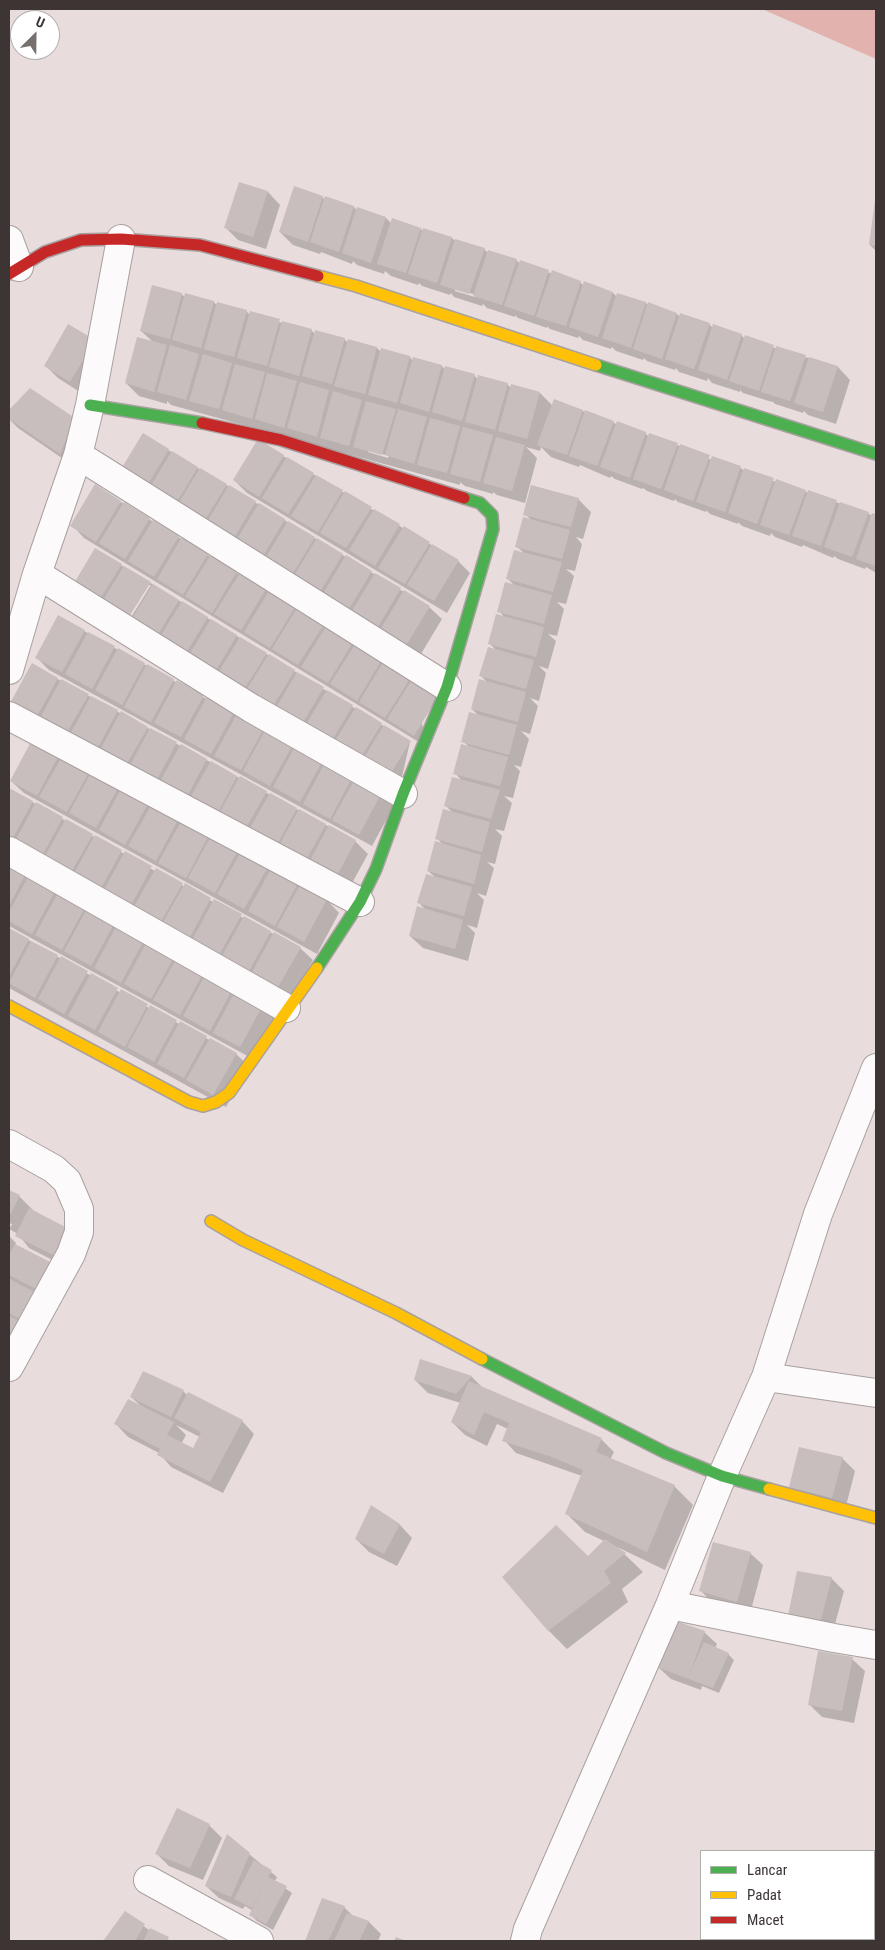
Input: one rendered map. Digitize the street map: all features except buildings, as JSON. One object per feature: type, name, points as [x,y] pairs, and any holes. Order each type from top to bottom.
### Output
[{"type":"street","points":[[9,670],[37,574],[78,455],[90,405],[121,239]]},
{"type":"street","points":[[9,240],[14,270],[45,252],[82,240],[121,239],[200,245],[356,286],[739,412],[876,454]]},
{"type":"street","points":[[9,1006],[172,1095],[203,1106],[216,1102],[229,1093],[286,1008],[325,956],[360,902],[376,870],[402,794],[447,687],[493,529],[492,515],[480,503],[281,440],[186,420],[90,405]]},
{"type":"street","points":[[78,455],[447,687]]},
{"type":"street","points":[[37,574],[251,708],[402,794]]},
{"type":"street","points":[[9,716],[360,902]]},
{"type":"street","points":[[9,851],[286,1008]]},
{"type":"street","points":[[525,1941],[528,1928],[670,1605],[722,1476],[766,1377],[818,1214],[876,1068]]},
{"type":"street","points":[[9,1144],[54,1168],[67,1181],[79,1209],[79,1232],[72,1254],[9,1367]]},
{"type":"street","points":[[211,1220],[243,1240],[396,1313],[442,1339],[666,1453],[722,1476],[846,1512],[876,1518]]},
{"type":"street","points":[[766,1377],[876,1393]]},
{"type":"street","points":[[670,1605],[834,1638],[876,1644]]},
{"type":"street","points":[[148,1880],[259,1941]]},
{"type":"shaded area","points":[[762,9],[876,9],[876,59]]},
{"type":"traffic: fast","points":[[596,365],[876,454]]},
{"type":"traffic: fast","points":[[90,405],[202,423]]},
{"type":"traffic: fast","points":[[317,968],[360,902],[376,869],[403,794],[447,687],[493,529],[492,515],[480,503],[464,498]]},
{"type":"traffic: fast","points":[[482,1359],[666,1453],[722,1476],[769,1489]]},
{"type":"traffic: slow","points":[[318,276],[356,286],[596,365]]},
{"type":"traffic: slow","points":[[9,1006],[189,1102],[203,1106],[216,1102],[229,1093],[317,968]]},
{"type":"traffic: slow","points":[[211,1221],[243,1240],[396,1313],[482,1359]]},
{"type":"traffic: slow","points":[[769,1489],[876,1518]]},
{"type":"traffic: jam","points":[[9,274],[45,252],[81,240],[121,239],[200,245],[318,276]]},
{"type":"traffic: jam","points":[[202,423],[281,440],[464,498]]}]
